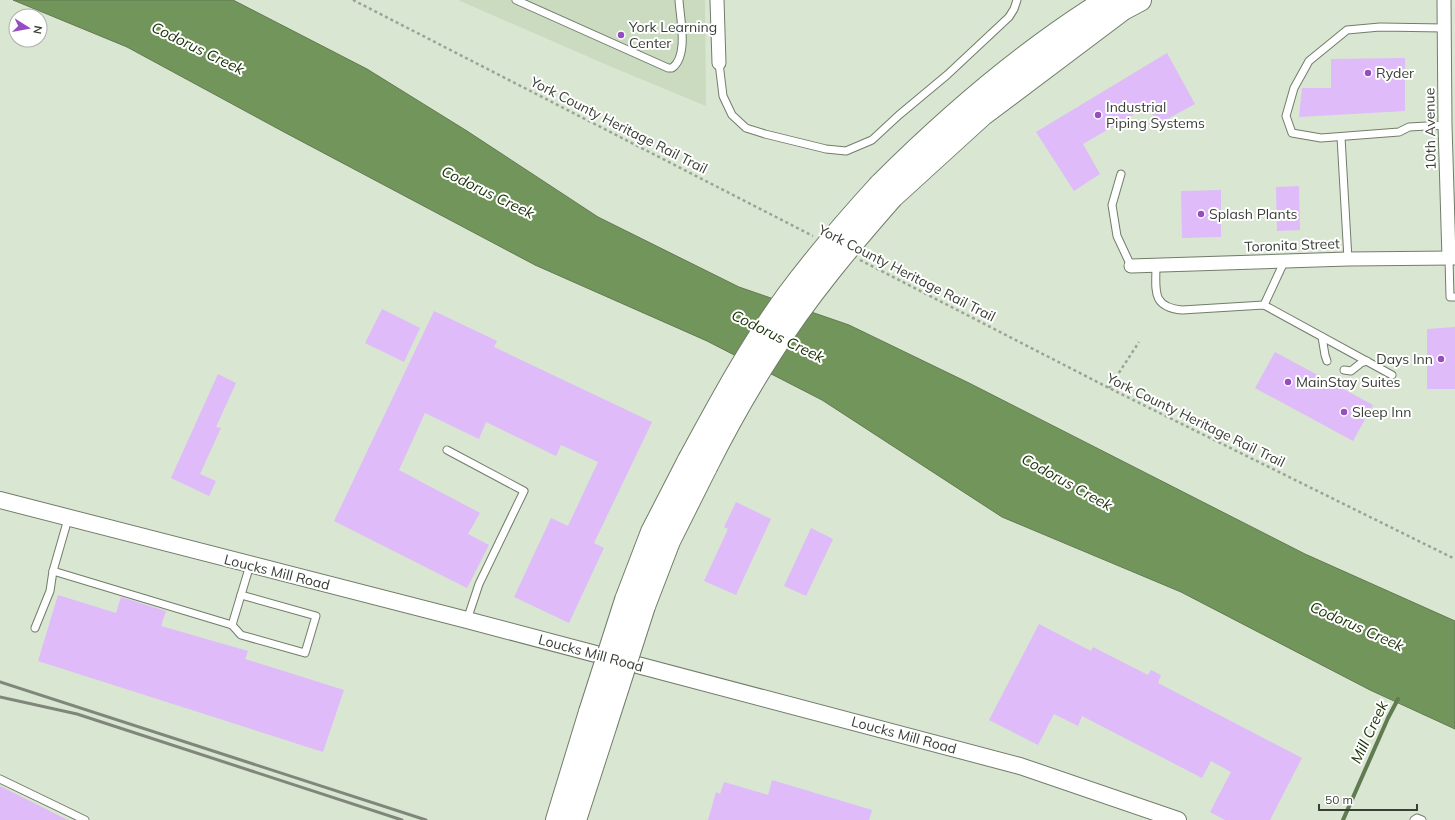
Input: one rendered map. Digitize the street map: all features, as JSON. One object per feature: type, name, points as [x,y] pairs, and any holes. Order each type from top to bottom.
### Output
[{"type":"highway","points":[[886,191],[920,145],[992,82],[1052,37],[1108,0]]},
{"type":"highway","points":[[557,820],[572,810],[598,718],[635,603],[652,532],[698,463],[734,378],[757,340],[788,295],[847,222],[982,115],[1123,9],[1140,0]]},
{"type":"street","points":[[717,0],[719,63]]},
{"type":"street","name":"10th Avenue","points":[[1444,0],[1445,125],[1451,169],[1452,258]]},
{"type":"street","name":"Toronita Street","points":[[1131,266],[1348,259],[1452,258]]},
{"type":"street","name":"Loucks Mill Road","points":[[0,500],[68,519],[467,620],[1020,766],[1178,820]]},
{"type":"lane","points":[[516,0],[662,65],[672,68],[678,62],[682,45],[679,0]]},
{"type":"lane","points":[[719,63],[724,96],[732,115],[746,128],[826,149],[846,150],[872,140],[899,115],[947,75],[1010,17],[1017,0]]},
{"type":"lane","points":[[1444,28],[1380,27],[1347,30],[1309,61],[1294,88],[1286,116],[1292,133],[1321,138],[1399,132],[1409,127],[1445,125]]},
{"type":"lane","points":[[1341,137],[1348,259]]},
{"type":"lane","points":[[1121,174],[1112,206],[1117,236],[1131,266]]},
{"type":"lane","points":[[1452,258],[1450,297],[1455,297]]},
{"type":"lane","points":[[1264,305],[1284,262]]},
{"type":"lane","points":[[1156,265],[1156,294],[1161,302],[1171,309],[1182,310],[1264,305],[1392,375]]},
{"type":"lane","points":[[1322,337],[1327,361]]},
{"type":"lane","points":[[1344,370],[1351,371],[1367,361]]},
{"type":"lane","points":[[447,450],[524,491],[479,584],[467,620]]},
{"type":"lane","points":[[35,628],[50,591],[53,571],[68,519]]},
{"type":"lane","points":[[232,626],[250,565]]},
{"type":"lane","points":[[53,571],[232,626],[241,635],[305,653],[316,616],[241,595]]},
{"type":"lane","points":[[0,779],[85,820]]},
{"type":"lane","points":[[1414,820],[1417,818],[1422,820]]},
{"type":"path","name":"York County Heritage Rail Trail","points":[[353,0],[816,237]]},
{"type":"path","name":"York County Heritage Rail Trail","points":[[858,259],[1109,388],[1455,559]]},
{"type":"path","points":[[1109,388],[1139,342]]},
{"type":"shaded area","name":"York Learning Center","points":[[458,0],[705,0],[706,106],[607,65]]},
{"type":"water","name":"Codorus Creek","points":[[13,0],[233,0],[367,69],[467,131],[598,217],[739,287],[849,325],[969,383],[1305,554],[1455,621],[1455,729],[1370,690],[1181,592],[1002,517],[822,400],[707,341],[535,265],[127,47],[48,14],[48,8],[32,8]]},
{"type":"building","name":"Industrial Piping Systems","points":[[1167,53],[1195,104],[1158,124],[1148,106],[1083,144],[1100,174],[1074,191],[1036,132]]},
{"type":"building","name":"Ryder","points":[[1405,58],[1405,111],[1299,117],[1302,88],[1331,88],[1331,59]]},
{"type":"building","points":[[1299,186],[1300,230],[1277,231],[1276,187]]},
{"type":"building","name":"Splash Plants","points":[[1221,190],[1221,237],[1182,238],[1181,191]]},
{"type":"building","points":[[382,309],[420,328],[404,362],[365,343]]},
{"type":"building","points":[[434,311],[497,341],[494,347],[652,422],[594,543],[604,548],[569,623],[514,597],[551,518],[568,526],[598,462],[561,445],[556,456],[486,422],[479,439],[425,413],[399,470],[480,513],[468,534],[489,545],[467,588],[334,521]]},
{"type":"building","name":"Days Inn","points":[[1455,327],[1455,389],[1427,389],[1427,329]]},
{"type":"building","points":[[1275,352],[1373,405],[1353,441],[1255,388]]},
{"type":"building","points":[[218,374],[236,383],[216,427],[221,428],[200,474],[216,481],[209,496],[171,478]]},
{"type":"building","points":[[736,502],[771,519],[736,595],[704,581],[728,529],[724,527]]},
{"type":"building","points":[[811,528],[833,539],[806,596],[784,586]]},
{"type":"building","points":[[58,595],[116,613],[121,597],[166,611],[161,626],[248,651],[245,659],[344,690],[323,752],[38,661]]},
{"type":"building","points":[[1039,624],[1091,651],[1093,647],[1148,675],[1151,670],[1161,675],[1158,683],[1302,758],[1270,820],[1225,820],[1210,812],[1231,772],[1211,761],[1202,778],[1082,716],[1078,726],[1054,714],[1038,745],[989,720]]},
{"type":"building","points":[[772,780],[872,810],[869,820],[708,820],[716,792],[720,794],[724,782],[768,795]]},
{"type":"building","points":[[0,786],[68,820],[0,820]]},
{"type":"waterway","name":"Mill Creek","points":[[1343,820],[1388,718],[1398,699]]},
{"type":"railway","points":[[0,682],[426,820]]},
{"type":"railway","points":[[0,697],[77,714],[402,820]]},
{"type":"place","name":"York Learning Center","points":[[621,35]]},
{"type":"place","name":"Ryder","points":[[1368,73]]},
{"type":"place","name":"Industrial Piping Systems","points":[[1098,115]]},
{"type":"place","name":"Splash Plants","points":[[1201,214]]},
{"type":"place","name":"Days Inn","points":[[1441,359]]},
{"type":"place","name":"MainStay Suites","points":[[1288,382]]},
{"type":"place","name":"Sleep Inn","points":[[1344,412]]}]
